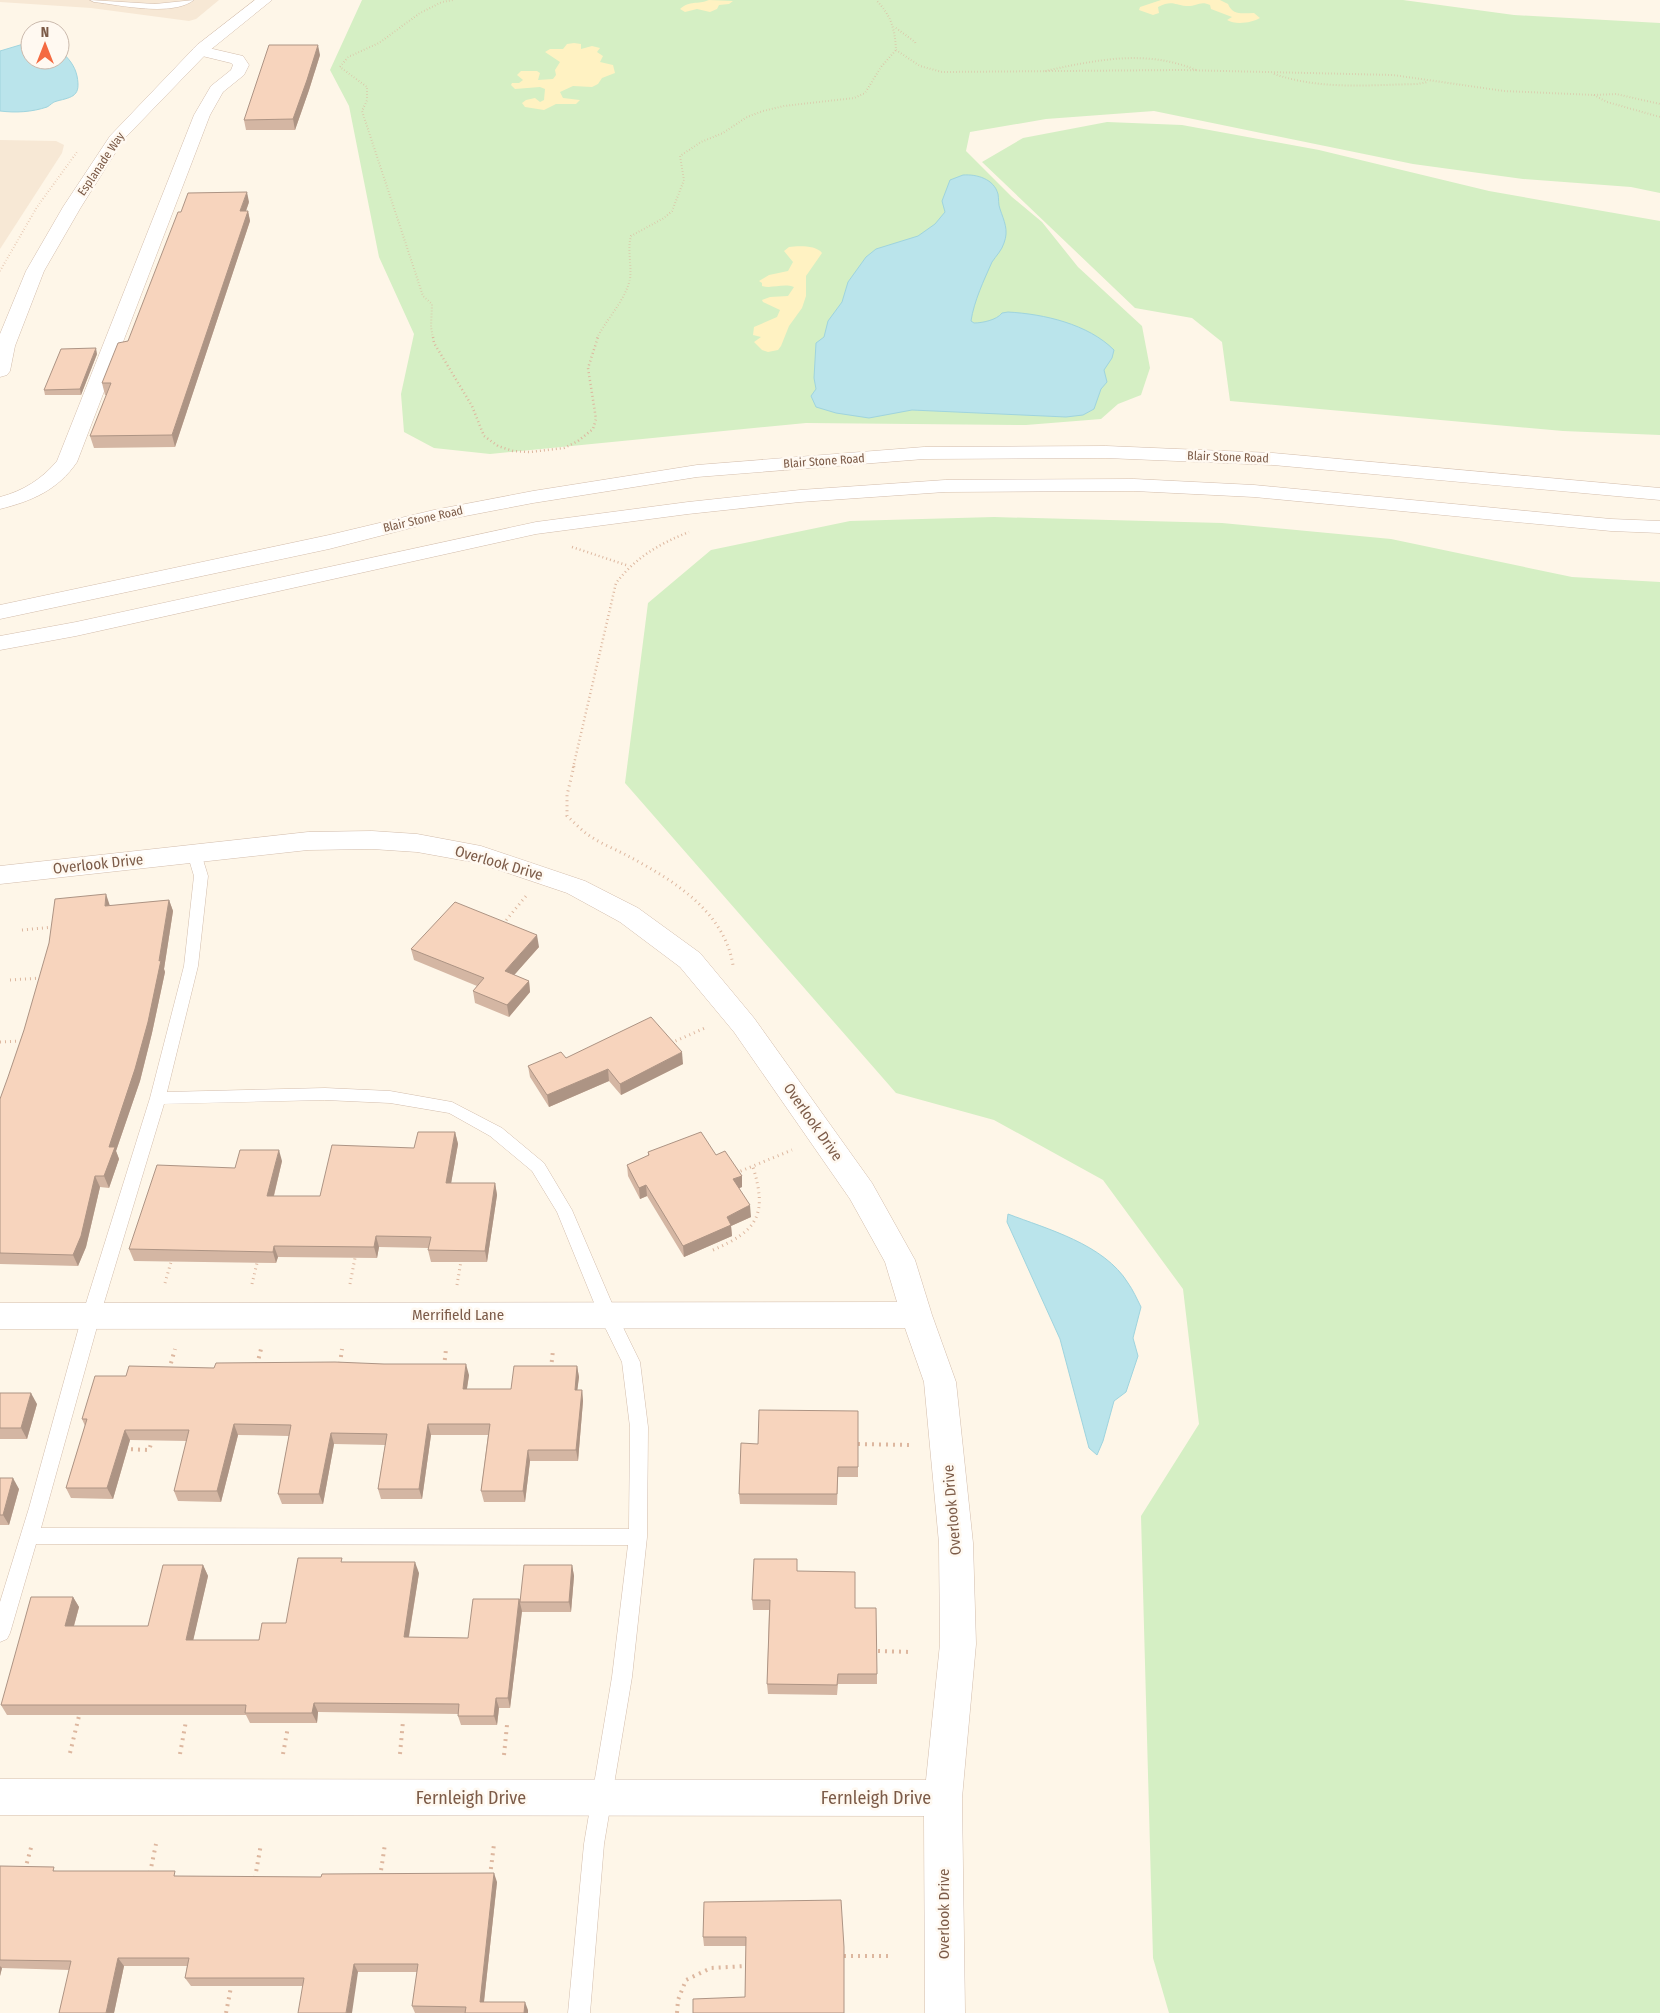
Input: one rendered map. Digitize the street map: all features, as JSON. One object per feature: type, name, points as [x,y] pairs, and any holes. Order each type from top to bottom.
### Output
[{"type":"street","name":"Esplanade Way","points":[[0,372],[5,346],[35,271],[72,207],[118,136],[200,51],[264,0]]},
{"type":"street","points":[[0,503],[32,494],[47,485],[57,476],[67,462],[202,115],[217,89],[238,72],[240,65],[237,59],[200,51]]},
{"type":"street","name":"Blair Stone Road","points":[[0,612],[320,544],[434,516],[533,497],[697,471],[924,453],[1106,452],[1274,459],[1660,494]]},
{"type":"street","points":[[0,643],[76,629],[536,528],[688,508],[800,496],[945,486],[1134,486],[1254,491],[1611,525],[1660,527]]},
{"type":"street","name":"Overlook Drive","points":[[0,875],[308,841],[372,840],[417,843],[481,855],[576,887],[629,915],[690,960],[744,1025],[861,1191],[900,1260],[916,1315],[940,1382],[956,1543],[958,1644],[943,1798],[945,2013]]},
{"type":"street","name":"Merrifield Lane","points":[[0,1316],[916,1315]]},
{"type":"street","name":"Fernleigh Drive","points":[[0,1797],[943,1798]]},
{"type":"lane","points":[[94,0],[157,6],[170,6],[190,0]]},
{"type":"lane","points":[[0,1632],[30,1536],[91,1316],[158,1098],[191,966],[201,876],[194,853]]},
{"type":"lane","points":[[158,1098],[325,1094],[390,1097],[452,1108],[496,1132],[538,1167],[564,1210],[608,1315],[631,1362],[639,1427],[638,1537],[622,1677],[600,1798],[594,1844],[579,2013]]},
{"type":"lane","points":[[30,1536],[638,1537]]},
{"type":"path","points":[[453,0],[437,3],[370,49],[346,59],[340,67],[345,73],[356,77],[368,89],[369,96],[362,111],[423,296],[432,304],[431,327],[434,344],[472,406],[484,436],[498,446],[530,452],[564,448],[578,441],[593,429],[596,419],[588,368],[594,342],[625,294],[630,278],[629,243],[631,236],[640,229],[664,218],[672,211],[676,204],[684,180],[680,156],[701,142],[723,133],[747,117],[764,111],[784,106],[854,98],[865,93],[881,67],[896,50],[896,28],[887,10],[876,0]]},
{"type":"path","points":[[896,28],[915,42],[916,45]]},
{"type":"path","points":[[896,50],[920,66],[942,72],[1197,71],[1393,75],[1504,91],[1594,95],[1616,94],[1660,104]]},
{"type":"path","points":[[905,56],[910,52]]},
{"type":"path","points":[[1040,72],[1076,63],[1136,57],[1179,62],[1197,71]]},
{"type":"path","points":[[1271,72],[1287,79],[1329,86],[1417,84],[1430,81]]},
{"type":"path","points":[[1594,95],[1607,102],[1660,116]]},
{"type":"path","points":[[680,530],[696,529],[657,544],[629,566],[616,584],[567,795],[567,816],[588,834],[648,866],[689,893],[715,922],[730,947],[734,973]]},
{"type":"path","points":[[579,544],[570,546],[629,566]]},
{"type":"path","points":[[497,930],[528,894]]},
{"type":"path","points":[[22,930],[57,927]]},
{"type":"path","points":[[10,980],[47,977]]},
{"type":"path","points":[[666,1045],[705,1028]]},
{"type":"path","points":[[0,1042],[29,1041]]},
{"type":"path","points":[[733,1174],[792,1150]]},
{"type":"path","points":[[713,1250],[742,1237],[755,1220],[759,1210],[759,1188],[753,1167]]},
{"type":"path","points":[[350,1284],[354,1258]]},
{"type":"path","points":[[457,1285],[461,1261]]},
{"type":"path","points":[[165,1283],[172,1262]]},
{"type":"path","points":[[252,1284],[257,1263]]},
{"type":"path","points":[[167,1378],[175,1349]]},
{"type":"path","points":[[255,1373],[260,1349]]},
{"type":"path","points":[[338,1372],[342,1349]]},
{"type":"path","points":[[443,1375],[446,1349]]},
{"type":"path","points":[[550,1377],[553,1350]]},
{"type":"path","points":[[120,1455],[122,1448],[149,1450],[152,1441]]},
{"type":"path","points":[[858,1444],[911,1445]]},
{"type":"path","points":[[878,1651],[912,1652]]},
{"type":"path","points":[[70,1753],[79,1716]]},
{"type":"path","points":[[180,1754],[186,1721]]},
{"type":"path","points":[[400,1754],[403,1721]]},
{"type":"path","points":[[504,1755],[507,1725]]},
{"type":"path","points":[[283,1754],[288,1727]]},
{"type":"path","points":[[24,1876],[32,1844]]},
{"type":"path","points":[[148,1881],[156,1844]]},
{"type":"path","points":[[254,1884],[261,1844]]},
{"type":"path","points":[[379,1882],[385,1844]]},
{"type":"path","points":[[490,1882],[494,1844]]},
{"type":"path","points":[[844,1956],[892,1956]]},
{"type":"path","points":[[677,2013],[678,2000],[686,1980],[711,1968],[746,1966]]},
{"type":"path","points":[[226,2013],[231,1986]]},
{"type":"shaded area","points":[[0,0],[219,0],[196,19],[189,21],[91,8],[0,2]]},
{"type":"shaded area","points":[[0,140],[56,141],[64,145],[62,153],[0,249]]},
{"type":"green space","points":[[362,0],[1403,0],[1514,15],[1660,23],[1660,193],[1631,187],[1523,179],[1413,164],[1154,111],[1046,119],[970,132],[966,151],[1012,197],[1042,222],[1078,267],[1142,326],[1150,368],[1141,395],[1118,404],[1101,419],[1026,425],[806,423],[490,454],[434,448],[404,432],[401,394],[414,334],[379,257],[349,106],[330,70]]},
{"type":"green space","points":[[1107,122],[1182,125],[1319,150],[1489,191],[1660,221],[1660,435],[1563,431],[1230,401],[1222,342],[1192,318],[1135,308],[982,162],[1023,138]]},
{"type":"green space","points":[[994,517],[1222,523],[1391,539],[1572,577],[1660,582],[1660,2013],[1169,2013],[1153,1958],[1141,1516],[1199,1424],[1183,1289],[1103,1180],[994,1120],[896,1093],[625,783],[648,603],[711,550],[850,521]]},
{"type":"sand","points":[[709,0],[733,1],[729,4],[719,5],[717,9],[710,12],[697,9],[685,12],[680,9],[687,4]]},
{"type":"sand","points":[[1161,0],[1220,0],[1228,4],[1236,12],[1254,13],[1260,18],[1244,23],[1230,22],[1227,20],[1232,17],[1211,9],[1210,5],[1203,3],[1189,6],[1167,4],[1158,7],[1159,13],[1153,15],[1139,10],[1140,7]]},
{"type":"sand","points":[[567,44],[581,44],[581,49],[592,46],[600,48],[597,52],[603,56],[600,62],[613,65],[615,73],[602,78],[598,84],[592,87],[573,86],[560,92],[563,98],[580,100],[576,104],[556,104],[544,110],[525,107],[522,103],[526,100],[535,98],[540,102],[544,100],[545,89],[540,87],[515,89],[511,85],[512,83],[519,83],[523,80],[517,75],[521,71],[537,71],[540,73],[538,80],[553,79],[556,75],[555,70],[560,62],[545,52],[550,49],[563,49]]},
{"type":"sand","points":[[789,247],[811,247],[822,253],[806,276],[806,296],[802,308],[789,326],[778,350],[768,352],[762,350],[754,342],[761,337],[753,335],[754,327],[777,317],[780,310],[762,300],[770,297],[788,296],[794,287],[766,287],[762,286],[762,283],[759,281],[769,275],[788,271],[793,262],[784,251]]},
{"type":"water","points":[[20,45],[20,70],[70,70],[70,61],[76,72],[77,92],[71,97],[55,101],[41,109],[24,112],[0,111],[0,51]]},
{"type":"water","points":[[963,175],[974,175],[984,178],[993,185],[998,194],[999,207],[1006,230],[1003,246],[992,262],[983,283],[974,306],[971,321],[974,323],[985,322],[1008,312],[1022,313],[1065,322],[1092,333],[1114,350],[1112,358],[1104,370],[1107,382],[1101,389],[1094,409],[1083,415],[1066,417],[912,410],[869,418],[836,413],[816,407],[811,396],[816,389],[814,378],[816,343],[824,337],[828,321],[842,302],[848,282],[866,257],[876,249],[918,236],[935,224],[945,212],[942,201],[950,180]]},
{"type":"water","points":[[1008,1214],[1057,1232],[1090,1248],[1105,1258],[1118,1269],[1141,1307],[1133,1338],[1138,1356],[1126,1392],[1114,1401],[1103,1441],[1097,1455],[1089,1448],[1060,1339],[1007,1222]]},
{"type":"building","points":[[269,45],[318,45],[293,119],[244,120]]},
{"type":"building","points":[[247,192],[240,211],[248,211],[172,435],[90,436],[111,383],[102,383],[118,343],[128,341],[178,212],[181,212],[188,193]]},
{"type":"building","points":[[96,348],[80,389],[44,390],[61,349]]},
{"type":"building","points":[[106,894],[105,906],[169,900],[159,961],[161,960],[148,1022],[135,1069],[109,1147],[115,1147],[104,1176],[95,1176],[81,1236],[73,1255],[0,1253],[0,1099],[24,1030],[49,943],[55,899]]},
{"type":"building","points":[[455,902],[537,935],[505,971],[529,981],[507,1005],[473,991],[484,978],[411,949]]},
{"type":"building","points":[[651,1017],[682,1052],[620,1084],[608,1069],[547,1095],[528,1066],[561,1052],[566,1058]]},
{"type":"building","points":[[418,1132],[455,1132],[446,1183],[495,1183],[485,1251],[428,1250],[431,1237],[376,1236],[374,1247],[274,1246],[273,1252],[129,1249],[157,1165],[235,1168],[240,1150],[279,1150],[267,1196],[320,1196],[332,1145],[414,1148]]},
{"type":"building","points":[[701,1132],[716,1155],[725,1151],[742,1176],[733,1179],[750,1205],[727,1217],[731,1225],[683,1246],[646,1185],[639,1188],[627,1165],[649,1155],[648,1152]]},
{"type":"building","points":[[216,1363],[466,1364],[463,1389],[511,1389],[514,1366],[577,1366],[575,1390],[582,1390],[576,1450],[528,1450],[523,1491],[481,1491],[490,1424],[428,1424],[419,1489],[378,1489],[387,1434],[331,1433],[319,1494],[278,1494],[291,1425],[234,1424],[217,1491],[174,1491],[189,1430],[125,1430],[107,1488],[66,1488],[87,1419],[82,1419],[95,1376],[126,1376],[129,1366],[214,1368]]},
{"type":"building","points":[[0,1393],[31,1393],[21,1428],[0,1428]]},
{"type":"building","points":[[759,1410],[858,1411],[858,1467],[838,1467],[837,1494],[739,1494],[741,1443],[758,1444]]},
{"type":"building","points":[[0,1478],[13,1478],[3,1515],[0,1515]]},
{"type":"building","points":[[298,1558],[342,1558],[341,1562],[415,1562],[404,1637],[468,1638],[473,1599],[519,1599],[508,1698],[496,1698],[494,1716],[458,1716],[459,1704],[314,1703],[312,1713],[245,1713],[246,1705],[1,1705],[31,1597],[73,1597],[65,1626],[148,1626],[163,1565],[203,1565],[186,1640],[259,1640],[262,1623],[286,1623]]},
{"type":"building","points":[[754,1559],[797,1559],[797,1571],[855,1572],[855,1608],[876,1608],[877,1674],[838,1674],[837,1685],[767,1684],[770,1600],[752,1600]]},
{"type":"building","points":[[524,1565],[572,1565],[569,1602],[520,1602]]},
{"type":"building","points":[[0,1866],[54,1867],[53,1871],[175,1871],[174,1876],[321,1877],[322,1874],[494,1873],[480,2002],[525,2002],[524,2013],[465,2013],[466,2007],[412,2006],[418,1964],[354,1964],[346,2013],[298,2013],[304,1978],[185,1978],[189,1958],[118,1958],[106,2013],[59,2013],[71,1961],[0,1960]]},
{"type":"building","points":[[841,1900],[844,1947],[844,2013],[693,2013],[693,1999],[745,1997],[746,1937],[703,1937],[704,1902]]}]
